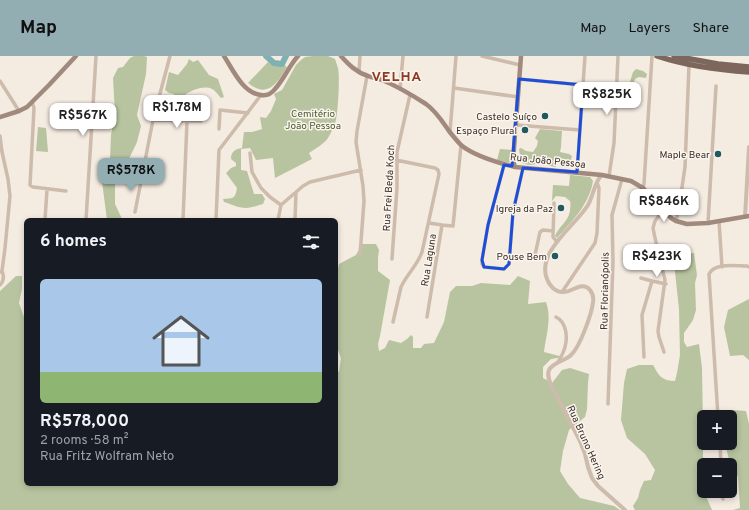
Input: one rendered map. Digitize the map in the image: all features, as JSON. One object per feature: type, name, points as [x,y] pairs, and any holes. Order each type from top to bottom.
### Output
[{"type":"main road","points":[[0,117],[19,111],[26,107],[76,56]]},
{"type":"main road","points":[[224,56],[241,83],[250,91],[261,95],[266,95],[275,90],[290,65],[298,56]]},
{"type":"main road","name":"Rua João Pessoa","points":[[341,56],[351,67],[359,72],[382,80],[431,107],[450,132],[462,145],[471,151],[489,159],[515,167],[602,175],[631,181],[643,188],[663,210],[676,221]]},
{"type":"main road","points":[[515,167],[513,161],[521,56]]},
{"type":"main road","points":[[657,56],[673,61],[690,60],[749,67]]},
{"type":"main road","points":[[674,56],[719,70],[749,72]]},
{"type":"main road","points":[[506,165],[513,161]]},
{"type":"main road","points":[[676,221],[687,224],[708,223],[747,217]]},
{"type":"street","points":[[86,218],[96,56]]},
{"type":"street","points":[[135,212],[154,120],[170,56]]},
{"type":"street","points":[[359,72],[360,56]]},
{"type":"street","points":[[400,89],[403,56]]},
{"type":"street","points":[[450,132],[456,56]]},
{"type":"street","points":[[482,56],[520,65]]},
{"type":"street","points":[[577,172],[585,56]]},
{"type":"street","points":[[609,176],[614,143],[618,56]]},
{"type":"street","points":[[643,188],[652,56]]},
{"type":"street","points":[[676,221],[685,167],[690,60]]},
{"type":"street","points":[[360,255],[364,201],[356,142],[367,76]]},
{"type":"street","points":[[519,79],[583,85]]},
{"type":"street","points":[[0,81],[19,111]]},
{"type":"street","points":[[708,223],[716,86]]},
{"type":"street","points":[[454,88],[518,97]]},
{"type":"street","points":[[216,218],[219,150],[261,95]]},
{"type":"street","name":"Rua Frei Beda Koch","points":[[392,259],[397,188],[396,160],[410,95]]},
{"type":"street","points":[[32,102],[34,108],[30,185],[33,188],[66,191]]},
{"type":"street","points":[[219,129],[220,110],[248,113]]},
{"type":"street","points":[[154,120],[201,122]]},
{"type":"street","points":[[183,218],[187,121]]},
{"type":"street","points":[[516,125],[580,130]]},
{"type":"street","points":[[0,136],[10,196],[5,248],[1,271],[4,276],[3,282],[0,285]]},
{"type":"street","name":"Rua Laguna","points":[[427,317],[442,225],[453,226],[462,145]]},
{"type":"street","points":[[747,217],[749,147]]},
{"type":"street","points":[[250,153],[252,172],[261,188],[281,205]]},
{"type":"street","points":[[393,322],[401,287],[419,260],[422,252],[439,174],[438,170],[435,168],[396,160]]},
{"type":"street","points":[[506,165],[488,225],[482,260],[484,267],[504,269],[508,264],[513,212],[523,168]]},
{"type":"street","points":[[278,218],[281,205],[302,186],[310,182],[361,170]]},
{"type":"street","points":[[588,174],[594,178],[597,182],[599,188],[597,233],[595,244],[562,292],[552,287],[547,280],[545,271],[547,259],[557,242],[588,205],[597,182],[599,177],[602,175]]},
{"type":"street","name":"Rua Florianópolis","points":[[608,404],[613,262],[612,215],[622,179]]},
{"type":"street","points":[[44,218],[47,189]]},
{"type":"street","points":[[295,218],[296,192]]},
{"type":"street","points":[[554,203],[553,237],[557,242]]},
{"type":"street","points":[[663,210],[655,221],[653,228],[654,238],[666,280],[658,331],[664,352]]},
{"type":"street","points":[[719,221],[722,266]]},
{"type":"street","points":[[429,223],[442,225]]},
{"type":"street","points":[[535,255],[540,232],[543,230],[553,231]]},
{"type":"street","points":[[718,410],[710,274],[712,270],[722,266],[749,267]]},
{"type":"street","points":[[641,278],[666,284]]},
{"type":"street","points":[[644,357],[642,315],[652,281]]},
{"type":"street","name":"Rua Bruno Hering","points":[[562,292],[578,287],[586,287],[592,292],[594,299],[586,325],[576,349],[572,354],[550,368],[548,377],[580,441],[591,475],[598,486],[625,510]]},
{"type":"street","points":[[556,317],[563,322],[566,340],[564,350],[558,362]]},
{"type":"highlighted area","points":[[519,79],[583,85],[577,172],[523,168],[513,212],[509,264],[504,269],[484,267],[482,260],[488,225],[504,165],[512,166]]},
{"type":"green space","points":[[134,56],[147,57],[146,74],[137,115],[141,126],[137,142],[128,161],[115,180],[115,204],[122,218],[107,218],[101,174],[110,159],[111,135],[115,113],[113,78],[118,68],[123,67],[130,58]]},
{"type":"green space","name":"Cemitério João Pessoa","points":[[328,56],[335,59],[339,72],[337,116],[328,138],[309,153],[312,159],[275,178],[273,158],[256,160],[250,148],[241,149],[241,170],[247,171],[254,194],[262,194],[265,199],[263,204],[248,208],[224,202],[223,199],[235,196],[237,188],[226,173],[231,168],[236,166],[236,163],[231,159],[231,156],[234,151],[242,148],[244,132],[252,132],[262,129],[260,117],[266,118],[271,111],[276,99],[274,94],[282,90],[296,65],[301,60],[305,57]]},
{"type":"green space","points":[[189,59],[193,62],[198,60],[209,75],[218,79],[224,97],[221,98],[214,90],[209,88],[195,90],[186,94],[184,118],[169,117],[162,106],[164,101],[173,102],[174,94],[165,90],[169,72],[178,75]]},
{"type":"green space","points":[[268,62],[276,66],[283,64],[287,67],[276,83],[271,87],[261,90],[255,88],[248,83]]},
{"type":"green space","points":[[636,69],[647,74],[646,78],[639,77],[635,79],[633,86],[630,87],[626,94],[621,95],[618,92],[619,86],[629,85],[633,72]]},
{"type":"green space","points":[[38,127],[46,128],[48,152],[36,151]]},
{"type":"green space","points":[[540,129],[562,131],[560,152],[572,156],[571,160],[557,158],[556,167],[547,165],[544,161],[540,161],[532,165],[522,163],[519,149],[521,148],[526,151],[533,152],[538,141],[535,138]]},
{"type":"green space","points":[[500,149],[512,150],[511,160],[509,163],[497,160]]},
{"type":"green space","points":[[570,175],[590,177],[593,181],[588,198],[584,205],[557,238],[555,236],[569,215],[570,201],[565,197],[556,196],[552,201],[553,185],[569,186]]},
{"type":"green space","points":[[362,244],[376,244],[379,250],[378,271],[390,280],[378,344],[379,351],[385,348],[389,340],[401,343],[411,335],[413,337],[413,348],[421,348],[424,344],[434,343],[444,322],[450,292],[456,286],[472,286],[481,283],[510,285],[518,276],[530,281],[528,304],[546,302],[548,308],[549,321],[544,352],[563,357],[551,359],[543,367],[543,378],[552,383],[562,370],[570,368],[589,374],[587,409],[585,417],[569,430],[563,451],[560,471],[568,484],[580,498],[614,506],[620,510],[0,510],[0,291],[16,276],[22,276],[22,289],[19,303],[24,317],[24,486],[338,486],[338,371],[339,372],[341,358],[338,350],[338,268],[339,264],[356,255]]},
{"type":"green space","points":[[672,244],[678,244],[681,256],[694,253],[697,275],[695,283],[696,310],[693,320],[684,333],[684,342],[687,347],[699,344],[702,368],[703,410],[697,410],[697,450],[703,450],[703,458],[697,458],[697,498],[707,498],[712,510],[635,510],[633,506],[638,498],[644,481],[651,480],[655,470],[645,454],[627,438],[621,420],[624,383],[627,369],[639,365],[653,365],[661,377],[667,380],[675,381],[680,355],[679,309]]},
{"type":"green space","points":[[749,299],[749,360],[743,355],[730,356],[724,327],[728,310]]},
{"type":"green space","points":[[737,410],[746,411],[749,424],[749,510],[733,510],[740,508],[737,458],[729,458],[727,450],[737,450]]},
{"type":"waterway","points":[[266,56],[274,63],[282,64],[286,56]]},
{"type":"place","name":"Castelo Suíço","points":[[545,116]]},
{"type":"place","name":"Espaço Plural","points":[[525,130]]},
{"type":"place","name":"Maple Bear","points":[[718,154]]},
{"type":"place","name":"Igreja da Paz","points":[[561,208]]},
{"type":"place","name":"Pouse Bem","points":[[555,256]]},
{"type":"district","name":"VELHA","points":[[397,76]]}]
